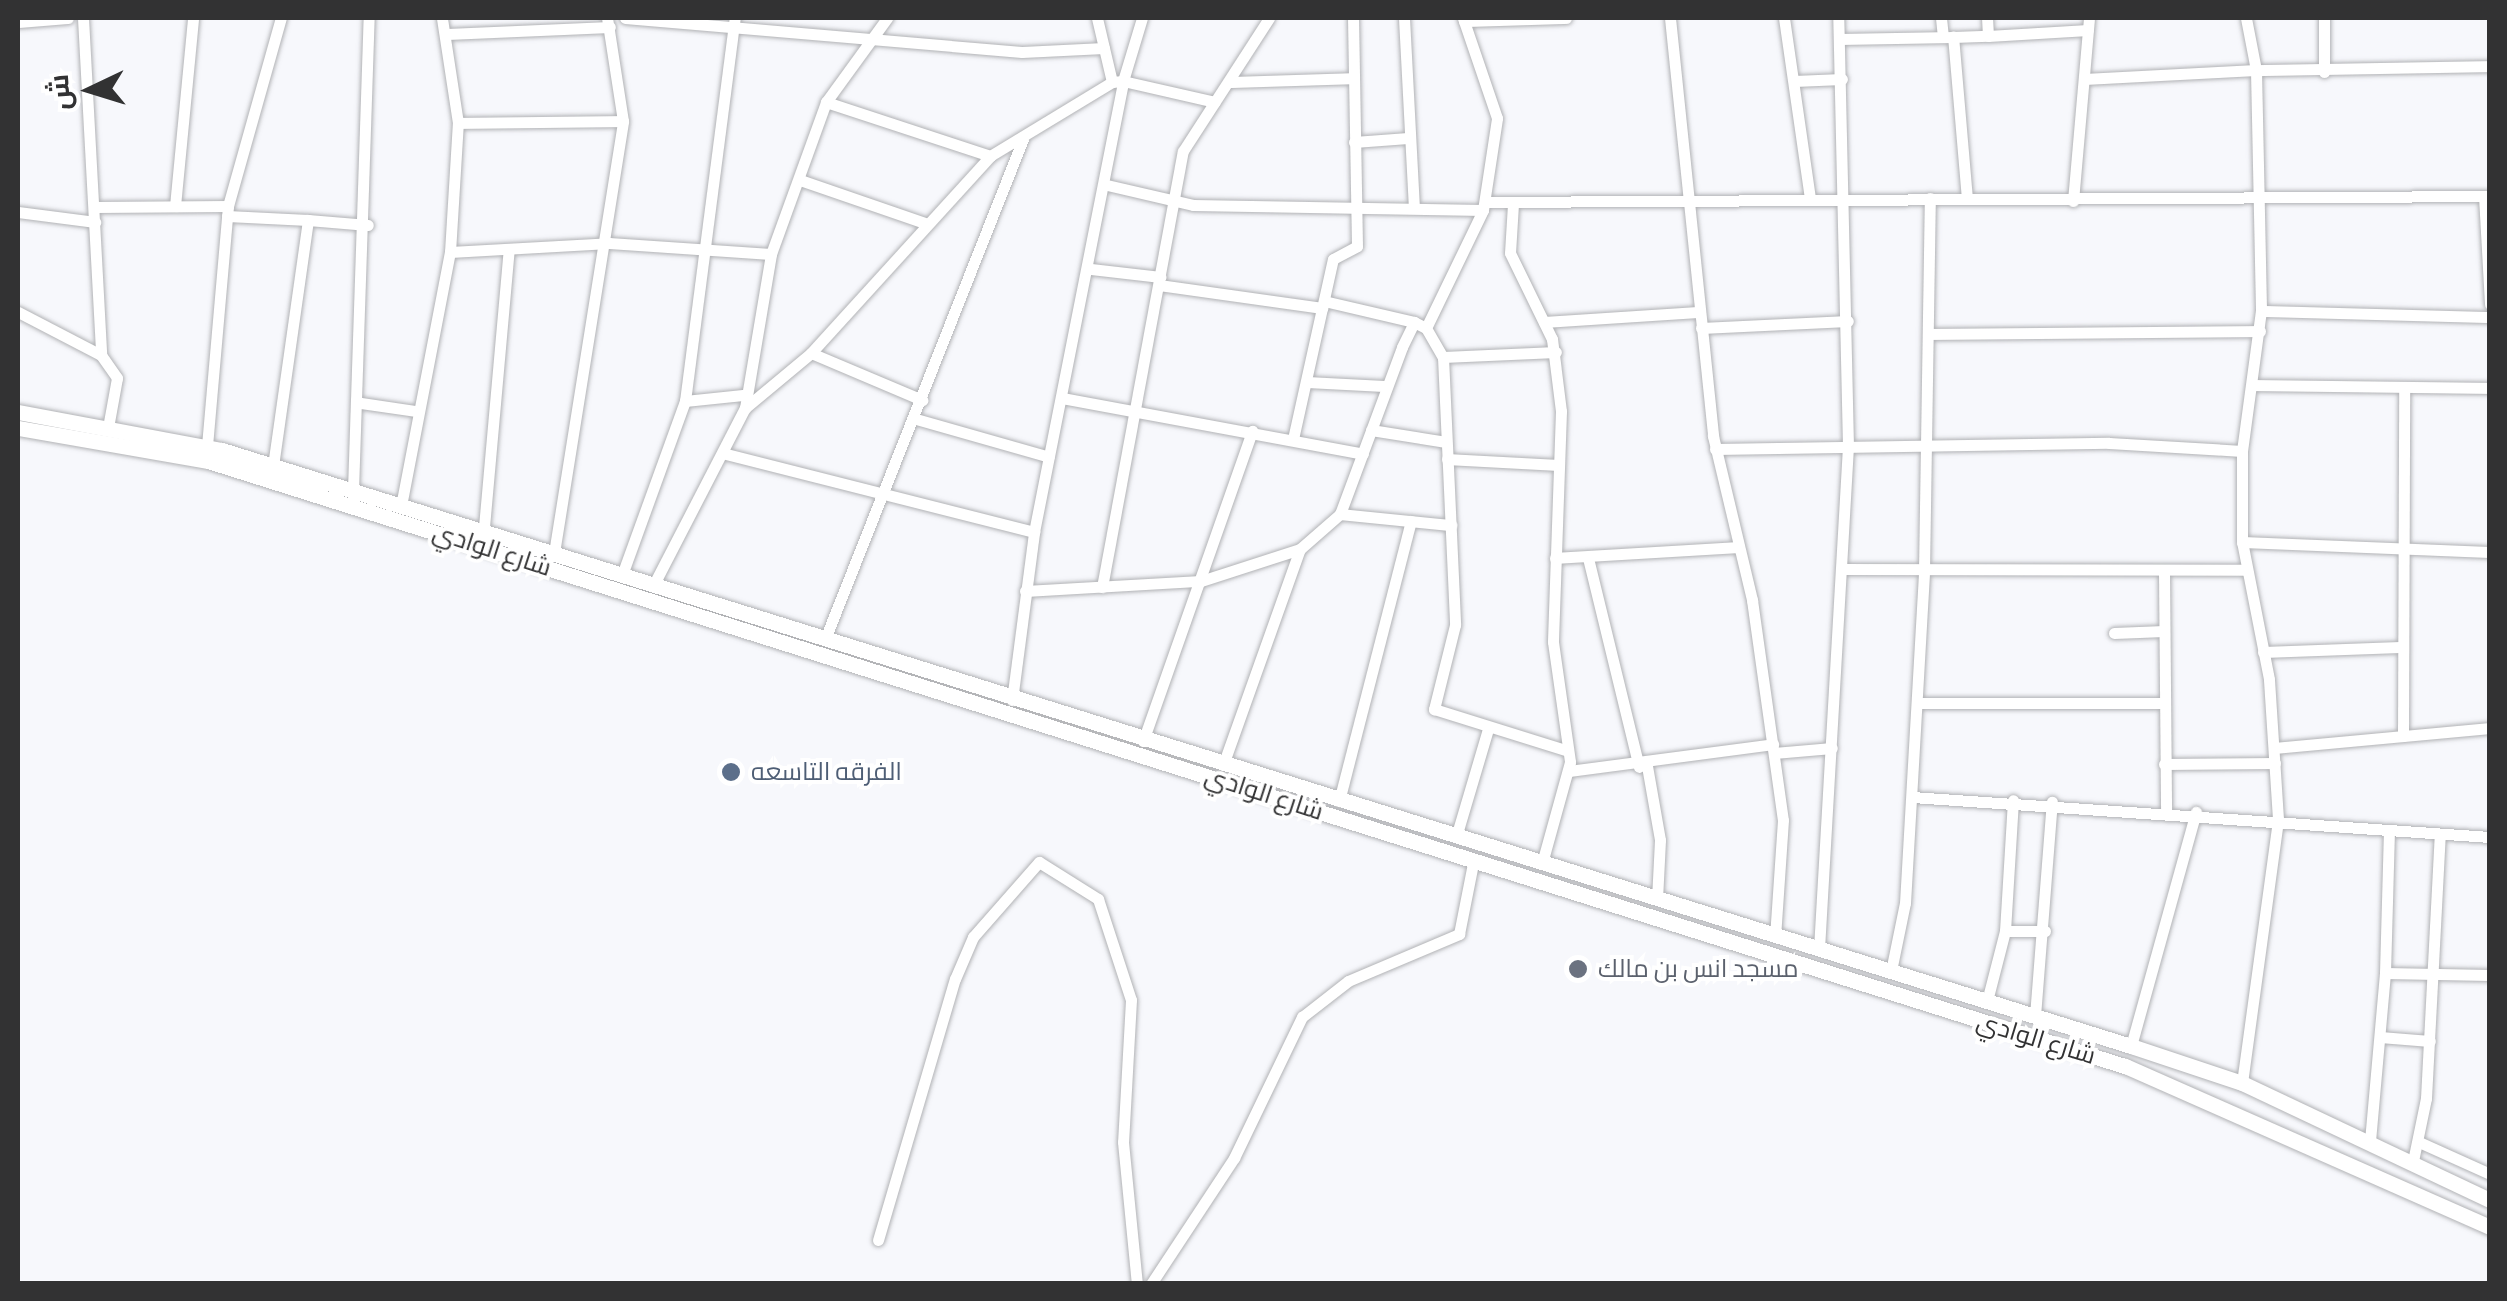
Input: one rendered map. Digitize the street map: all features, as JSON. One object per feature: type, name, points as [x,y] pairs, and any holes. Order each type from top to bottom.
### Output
[{"type":"main road","name":"شارع الوادي","points":[[18,412],[109,422],[273,465],[401,506],[482,539],[554,553],[825,639],[994,702],[1012,700],[1987,1000],[2242,1083],[2490,1200]]},
{"type":"main road","name":"شارع الوادي","points":[[18,428],[158,448],[482,539],[994,702],[1473,863],[2185,1087],[2490,1227]]},
{"type":"street","points":[[18,22],[68,18]]},
{"type":"street","points":[[82,18],[96,206],[101,354]]},
{"type":"street","points":[[175,206],[193,18]]},
{"type":"street","points":[[207,446],[227,211],[281,18]]},
{"type":"street","points":[[353,490],[361,403],[368,225],[369,18]]},
{"type":"street","points":[[401,506],[416,411],[450,252],[458,123],[442,18]]},
{"type":"street","points":[[624,18],[735,22],[876,42],[1104,48]]},
{"type":"street","points":[[804,34],[807,18]]},
{"type":"street","points":[[653,586],[726,454],[744,402],[771,254],[826,102],[876,42],[886,18]]},
{"type":"street","points":[[1097,18],[1118,81]]},
{"type":"street","points":[[1012,700],[1034,532],[1107,186],[1118,81],[1142,18]]},
{"type":"street","points":[[1102,587],[1131,414],[1183,151],[1270,18]]},
{"type":"street","points":[[1293,439],[1336,255],[1355,251],[1353,18]]},
{"type":"street","points":[[1404,18],[1414,207]]},
{"type":"street","points":[[1025,591],[1202,580],[1300,549],[1340,514],[1384,386],[1484,206],[1497,118],[1464,20],[1566,18]]},
{"type":"street","points":[[1670,18],[1715,449],[1738,547],[1773,749],[1786,852],[1775,936]]},
{"type":"street","points":[[1784,18],[1810,199]]},
{"type":"street","points":[[1819,949],[1844,569],[1848,446],[1846,198],[1838,18]]},
{"type":"street","points":[[1941,18],[1948,36],[1966,199]]},
{"type":"street","points":[[1987,18],[1988,36]]},
{"type":"street","points":[[2242,1083],[2278,820],[2263,652],[2243,570],[2242,451],[2256,385],[2260,331],[2256,70],[2246,18]]},
{"type":"street","points":[[2324,18],[2324,72]]},
{"type":"street","points":[[447,34],[608,22],[624,121],[609,243],[554,553]]},
{"type":"street","points":[[622,575],[685,401],[709,245],[735,22]]},
{"type":"street","points":[[1839,39],[1988,36],[2088,24],[2072,201]]},
{"type":"street","points":[[2084,79],[2256,70],[2324,72],[2490,66]]},
{"type":"street","points":[[1229,82],[1353,78]]},
{"type":"street","points":[[1794,81],[1842,79]]},
{"type":"street","points":[[685,401],[744,402],[811,353],[925,223],[990,156],[1118,81],[1214,102]]},
{"type":"street","points":[[826,102],[990,156]]},
{"type":"street","points":[[458,123],[624,121]]},
{"type":"street","points":[[1354,142],[1408,138]]},
{"type":"street","points":[[825,639],[916,418],[1023,139]]},
{"type":"street","points":[[800,180],[925,223]]},
{"type":"street","points":[[1107,186],[1175,203],[1356,208],[1846,198],[2072,201],[2257,195],[2487,196],[2490,304]]},
{"type":"street","points":[[1890,971],[1912,797],[1924,571],[1930,446],[1930,198]]},
{"type":"street","points":[[1513,204],[1513,264],[1556,352],[1558,465],[1553,642],[1569,771],[1542,863]]},
{"type":"street","points":[[96,206],[175,206],[368,225]]},
{"type":"street","points":[[18,212],[95,222]]},
{"type":"street","points":[[273,465],[308,220]]},
{"type":"street","points":[[450,252],[609,243],[709,245],[771,254]]},
{"type":"street","points":[[482,539],[509,249]]},
{"type":"street","points":[[1090,269],[1323,304],[1420,325],[1443,357],[1448,458],[1454,638],[1434,709],[1568,751]]},
{"type":"street","points":[[2260,311],[2490,317]]},
{"type":"street","points":[[18,312],[101,354],[117,378],[109,422]]},
{"type":"street","points":[[1544,322],[1698,312]]},
{"type":"street","points":[[1701,328],[1848,321]]},
{"type":"street","points":[[1931,334],[2260,331]]},
{"type":"street","points":[[1443,357],[1556,352]]},
{"type":"street","points":[[811,353],[922,400]]},
{"type":"street","points":[[1307,382],[1384,386]]},
{"type":"street","points":[[2256,385],[2490,388]]},
{"type":"street","points":[[2403,736],[2400,647],[2404,386]]},
{"type":"street","points":[[1062,398],[1131,414],[1252,431],[1362,454]]},
{"type":"street","points":[[361,403],[416,411]]},
{"type":"street","points":[[916,418],[1048,458]]},
{"type":"street","points":[[1371,430],[1446,442]]},
{"type":"street","points":[[1143,741],[1252,431]]},
{"type":"street","points":[[1715,449],[1930,446],[2242,451]]},
{"type":"street","points":[[726,454],[884,489],[1034,532]]},
{"type":"street","points":[[1448,458],[1558,465]]},
{"type":"street","points":[[1340,514],[1450,525]]},
{"type":"street","points":[[1339,801],[1411,521]]},
{"type":"street","points":[[2242,542],[2490,552]]},
{"type":"street","points":[[1555,558],[1738,547]]},
{"type":"street","points":[[1223,765],[1300,549]]},
{"type":"street","points":[[1588,558],[1660,840],[1656,899]]},
{"type":"street","points":[[1844,569],[2243,570]]},
{"type":"street","points":[[2164,572],[2166,810]]},
{"type":"street","points":[[2114,632],[2164,632]]},
{"type":"street","points":[[2263,652],[2400,647]]},
{"type":"street","points":[[1917,703],[2163,703]]},
{"type":"street","points":[[2274,748],[2490,728]]},
{"type":"street","points":[[1456,837],[1488,729]]},
{"type":"street","points":[[1569,771],[1643,767],[1773,749],[1832,748]]},
{"type":"street","points":[[2164,764],[2274,763]]},
{"type":"street","points":[[1912,797],[2052,802],[2196,812],[2389,833],[2490,836]]},
{"type":"street","points":[[1987,1000],[2005,931],[2012,800]]},
{"type":"street","points":[[2035,1016],[2045,931],[2052,802]]},
{"type":"street","points":[[2131,1046],[2196,812]]},
{"type":"street","points":[[2370,1141],[2385,972],[2389,833]]},
{"type":"street","points":[[2413,1161],[2430,1041],[2440,836]]},
{"type":"street","points":[[878,1240],[955,979],[973,937],[1039,862],[1098,898],[1130,1000],[1123,1142],[1138,1284]]},
{"type":"street","points":[[1151,1284],[1234,1158],[1302,1017],[1348,980],[1459,934],[1473,863]]},
{"type":"street","points":[[2005,931],[2045,931]]},
{"type":"street","points":[[2385,972],[2490,975]]},
{"type":"street","points":[[2380,1037],[2430,1041]]},
{"type":"street","points":[[2418,1142],[2490,1174]]},
{"type":"place","name":"الفرقه التاسعه","points":[[731,772]]},
{"type":"place","name":"مسجد انس بن مالك","points":[[1578,969]]}]
